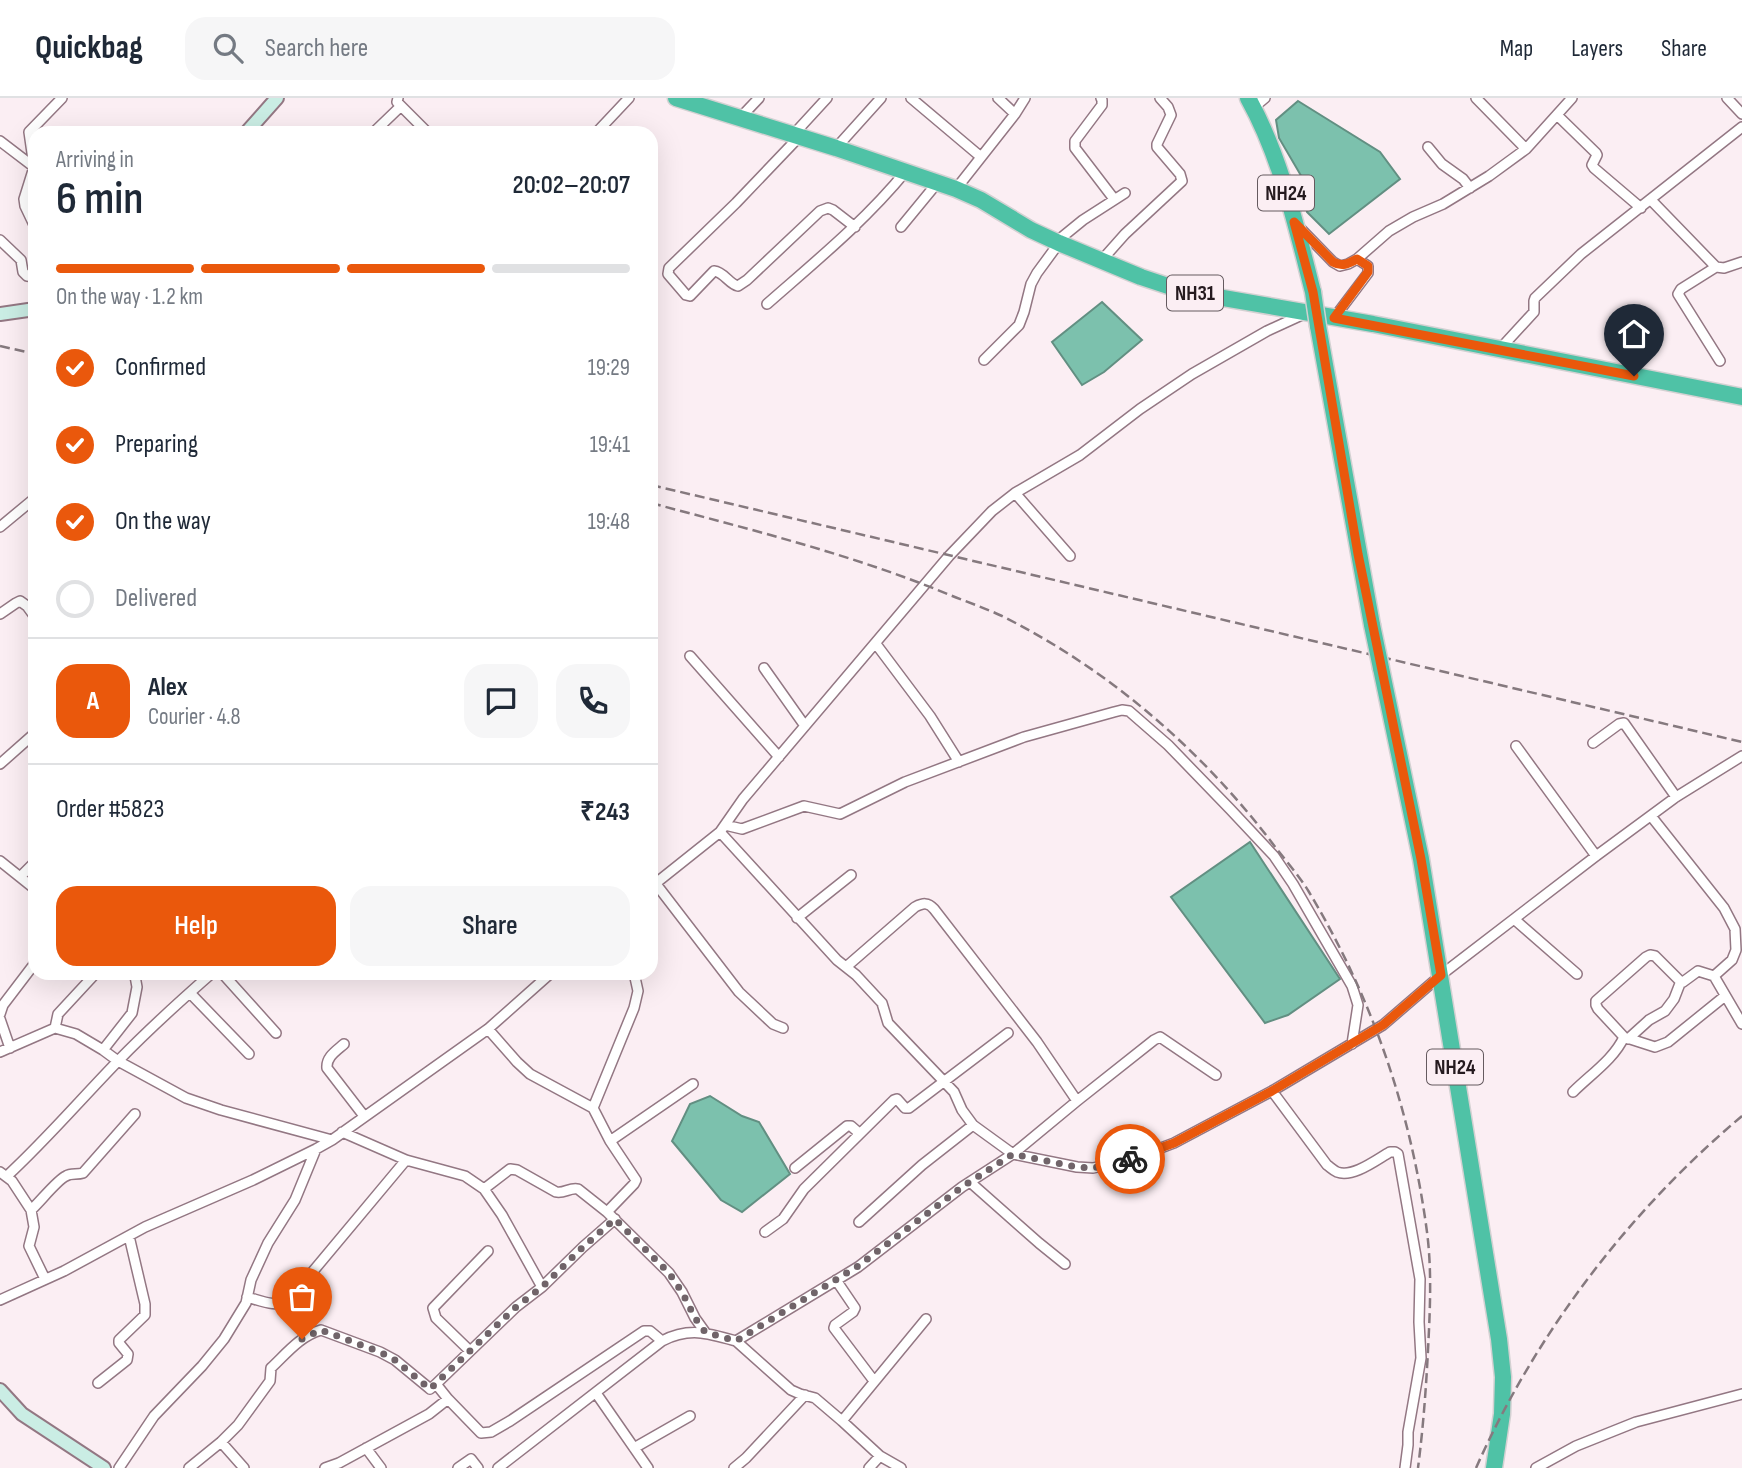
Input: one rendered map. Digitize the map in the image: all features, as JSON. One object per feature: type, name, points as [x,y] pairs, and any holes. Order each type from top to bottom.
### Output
[{"type":"highway","name":"NH31","points":[[676,98],[957,189],[1031,230],[1101,261],[1174,288],[1742,397]]},
{"type":"highway","name":"NH24","points":[[1255,101],[1294,222],[1313,292],[1372,625],[1421,859],[1503,1377],[1502,1413],[1494,1468]]},
{"type":"street","points":[[35,126],[62,98]]},
{"type":"street","points":[[252,126],[277,98]]},
{"type":"street","points":[[603,126],[629,98]]},
{"type":"street","points":[[740,118],[759,98]]},
{"type":"street","points":[[827,98],[736,203],[669,268],[668,274],[690,296],[714,271],[719,271],[734,286],[738,286],[820,211],[833,209],[855,227]]},
{"type":"street","points":[[836,148],[881,98]]},
{"type":"street","points":[[911,98],[981,157]]},
{"type":"street","points":[[998,98],[1015,114]]},
{"type":"street","points":[[957,189],[1025,98]]},
{"type":"street","points":[[1101,98],[1102,105],[1074,144],[1114,199]]},
{"type":"street","points":[[1101,261],[1125,234],[1182,181],[1180,174],[1157,147],[1171,115],[1160,98]]},
{"type":"street","points":[[1476,98],[1526,149]]},
{"type":"street","points":[[1294,222],[1333,262],[1340,266],[1348,264],[1389,231],[1470,188],[1526,149],[1572,98]]},
{"type":"street","points":[[1727,98],[1742,114]]},
{"type":"street","points":[[379,126],[399,102],[421,126]]},
{"type":"street","points":[[1557,115],[1596,153],[1592,165],[1594,168],[1641,208]]},
{"type":"street","points":[[1499,349],[1534,312],[1535,298],[1581,254],[1742,127]]},
{"type":"street","points":[[0,141],[28,162]]},
{"type":"street","points":[[1428,147],[1442,164],[1463,179],[1470,188]]},
{"type":"street","points":[[767,304],[855,227],[906,171]]},
{"type":"street","points":[[901,227],[938,182]]},
{"type":"street","points":[[28,186],[24,199],[28,214]]},
{"type":"street","points":[[984,360],[1019,324],[1031,284],[1058,242],[1083,220],[1125,193]]},
{"type":"street","points":[[1651,200],[1716,267],[1724,268],[1742,262]]},
{"type":"street","points":[[0,240],[21,260],[23,272],[28,276]]},
{"type":"street","points":[[1334,318],[1368,272],[1368,266],[1357,259]]},
{"type":"street","points":[[1716,267],[1681,289],[1678,294],[1720,361]]},
{"type":"street","points":[[0,314],[28,310]]},
{"type":"street","points":[[658,882],[722,829],[743,799],[983,519],[1015,493],[1080,456],[1140,409],[1192,374],[1267,331],[1305,313]]},
{"type":"street","points":[[1015,493],[1070,556]]},
{"type":"street","points":[[0,527],[28,504]]},
{"type":"street","points":[[0,614],[20,601],[28,607]]},
{"type":"street","points":[[876,644],[930,716],[959,762]]},
{"type":"street","points":[[690,656],[779,757]]},
{"type":"street","points":[[764,668],[805,726]]},
{"type":"street","points":[[722,829],[742,829],[804,806],[840,814],[905,782],[1024,737],[1122,710],[1135,715],[1168,745],[1274,856],[1352,986],[1358,1005],[1352,1044]]},
{"type":"street","points":[[1593,743],[1624,723],[1676,797]]},
{"type":"street","points":[[0,764],[28,739]]},
{"type":"street","points":[[1516,746],[1596,856]]},
{"type":"street","points":[[722,829],[797,918],[882,1003],[888,1023],[954,1092],[973,1125],[1013,1154],[1093,1168],[1129,1160],[1174,1143],[1272,1091],[1383,1025],[1441,975],[1596,856],[1676,797],[1742,756]]},
{"type":"street","points":[[1651,816],[1739,925],[1732,960],[1714,976]]},
{"type":"street","points":[[0,861],[28,883]]},
{"type":"street","points":[[20,877],[28,869]]},
{"type":"street","points":[[797,918],[851,874]]},
{"type":"street","points":[[658,892],[739,992],[773,1024],[783,1028]]},
{"type":"street","points":[[846,967],[915,907],[922,903],[927,904],[934,909],[1037,1042],[1077,1101]]},
{"type":"street","points":[[1514,919],[1577,974]]},
{"type":"street","points":[[1681,981],[1655,956],[1650,955],[1599,998],[1596,1005],[1626,1038],[1655,1046],[1668,1042],[1725,996]]},
{"type":"street","points":[[1573,1091],[1605,1062],[1626,1038],[1665,1011],[1674,999],[1681,981],[1698,971],[1714,976],[1742,1024]]},
{"type":"street","points":[[10,1048],[0,1017],[3,1005],[28,972]]},
{"type":"street","points":[[55,1028],[58,1014],[90,980]]},
{"type":"street","points":[[103,1050],[132,1013],[138,987],[136,980]]},
{"type":"street","points":[[45,1279],[29,1246],[34,1227],[32,1210],[3,1174],[32,1153],[118,1061],[204,980]]},
{"type":"street","points":[[228,980],[276,1033]]},
{"type":"street","points":[[0,1300],[316,1149],[488,1029],[543,980]]},
{"type":"street","points":[[593,1108],[634,1008],[638,991],[636,980]]},
{"type":"street","points":[[190,993],[249,1054]]},
{"type":"street","points":[[0,1052],[55,1028],[76,1034],[118,1061],[186,1098],[331,1140]]},
{"type":"street","points":[[189,1468],[238,1425],[270,1381],[271,1368],[302,1339],[321,1330],[380,1352],[411,1372],[430,1389],[583,1247],[634,1184],[636,1180],[610,1141],[593,1108],[530,1074],[488,1029]]},
{"type":"street","points":[[765,1232],[783,1219],[804,1189],[894,1100],[898,1099],[907,1108],[1008,1033]]},
{"type":"street","points":[[736,1341],[858,1266],[970,1182],[1013,1154],[1154,1040],[1160,1037],[1216,1075]]},
{"type":"street","points":[[344,1044],[326,1062],[327,1068],[364,1116]]},
{"type":"street","points":[[610,1141],[693,1084]]},
{"type":"street","points":[[1272,1091],[1327,1165],[1338,1172],[1356,1170],[1390,1152],[1398,1154],[1420,1279],[1419,1322],[1422,1349],[1408,1432],[1405,1468]]},
{"type":"street","points":[[32,1210],[63,1177],[83,1173],[135,1114]]},
{"type":"street","points":[[859,1222],[922,1165],[973,1125]]},
{"type":"street","points":[[795,1168],[847,1126],[859,1133]]},
{"type":"street","points":[[342,1132],[406,1160],[465,1175],[484,1189],[502,1215],[542,1287]]},
{"type":"street","points":[[119,1468],[154,1416],[224,1339],[246,1303],[251,1280],[268,1243],[295,1200],[316,1149]]},
{"type":"street","points":[[247,1297],[272,1304],[282,1304],[289,1300],[406,1160]]},
{"type":"street","points":[[484,1189],[510,1169],[517,1170],[556,1192],[578,1189],[611,1215],[669,1273],[705,1332]]},
{"type":"street","points":[[970,1182],[1065,1264]]},
{"type":"street","points":[[98,1383],[127,1360],[128,1354],[119,1340],[145,1315],[130,1236]]},
{"type":"street","points":[[470,1351],[436,1318],[433,1308],[488,1251]]},
{"type":"street","points":[[836,1280],[855,1308],[834,1328],[874,1381]]},
{"type":"street","points":[[842,1421],[926,1318]]},
{"type":"street","points":[[436,1384],[481,1433],[491,1432],[644,1331],[650,1331],[662,1341]]},
{"type":"street","points":[[498,1468],[662,1341],[675,1334],[705,1332],[736,1341],[791,1390],[815,1398],[880,1456],[901,1468]]},
{"type":"street","points":[[596,1393],[648,1468]]},
{"type":"street","points":[[1536,1468],[1576,1446],[1636,1422],[1742,1394]]},
{"type":"street","points":[[1,1395],[22,1414],[104,1468]]},
{"type":"street","points":[[734,1468],[805,1395]]},
{"type":"street","points":[[325,1468],[429,1413],[448,1399]]},
{"type":"street","points":[[634,1448],[690,1416]]},
{"type":"street","points":[[221,1442],[244,1468]]},
{"type":"street","points":[[366,1448],[381,1468]]},
{"type":"street","points":[[869,1468],[880,1456]]},
{"type":"street","points":[[458,1468],[471,1459],[478,1468]]},
{"type":"shaded area","points":[[1298,101],[1380,152],[1400,179],[1329,234],[1307,212],[1303,179],[1279,138],[1276,120]]},
{"type":"shaded area","points":[[1102,302],[1142,340],[1104,372],[1082,385],[1052,342]]},
{"type":"shaded area","points":[[1250,842],[1340,979],[1288,1015],[1265,1023],[1171,897]]},
{"type":"shaded area","points":[[710,1096],[742,1116],[759,1122],[790,1174],[742,1212],[721,1200],[672,1141],[690,1104]]},
{"type":"railway","points":[[0,346],[28,352]]},
{"type":"railway","points":[[658,487],[1742,742]]},
{"type":"railway","points":[[658,505],[802,544],[877,568],[989,610],[1042,638],[1117,688],[1186,747],[1248,813],[1289,864],[1309,892],[1352,972],[1386,1056],[1411,1143],[1427,1232],[1430,1276],[1426,1380],[1418,1468]]},
{"type":"railway","points":[[1476,1468],[1527,1369],[1589,1277],[1661,1192],[1742,1116]]},
{"type":"way so far","points":[[302,1339],[321,1330],[380,1352],[395,1360],[430,1389],[516,1307],[542,1287],[615,1219],[669,1273],[705,1332],[736,1341],[858,1266],[962,1187],[1013,1154],[1093,1168],[1130,1159]]},
{"type":"route","points":[[1130,1159],[1174,1143],[1272,1091],[1383,1025],[1441,975],[1421,859],[1358,554],[1313,292],[1294,222],[1333,262],[1340,266],[1357,259],[1368,266],[1368,272],[1334,318],[1634,376]]}]
